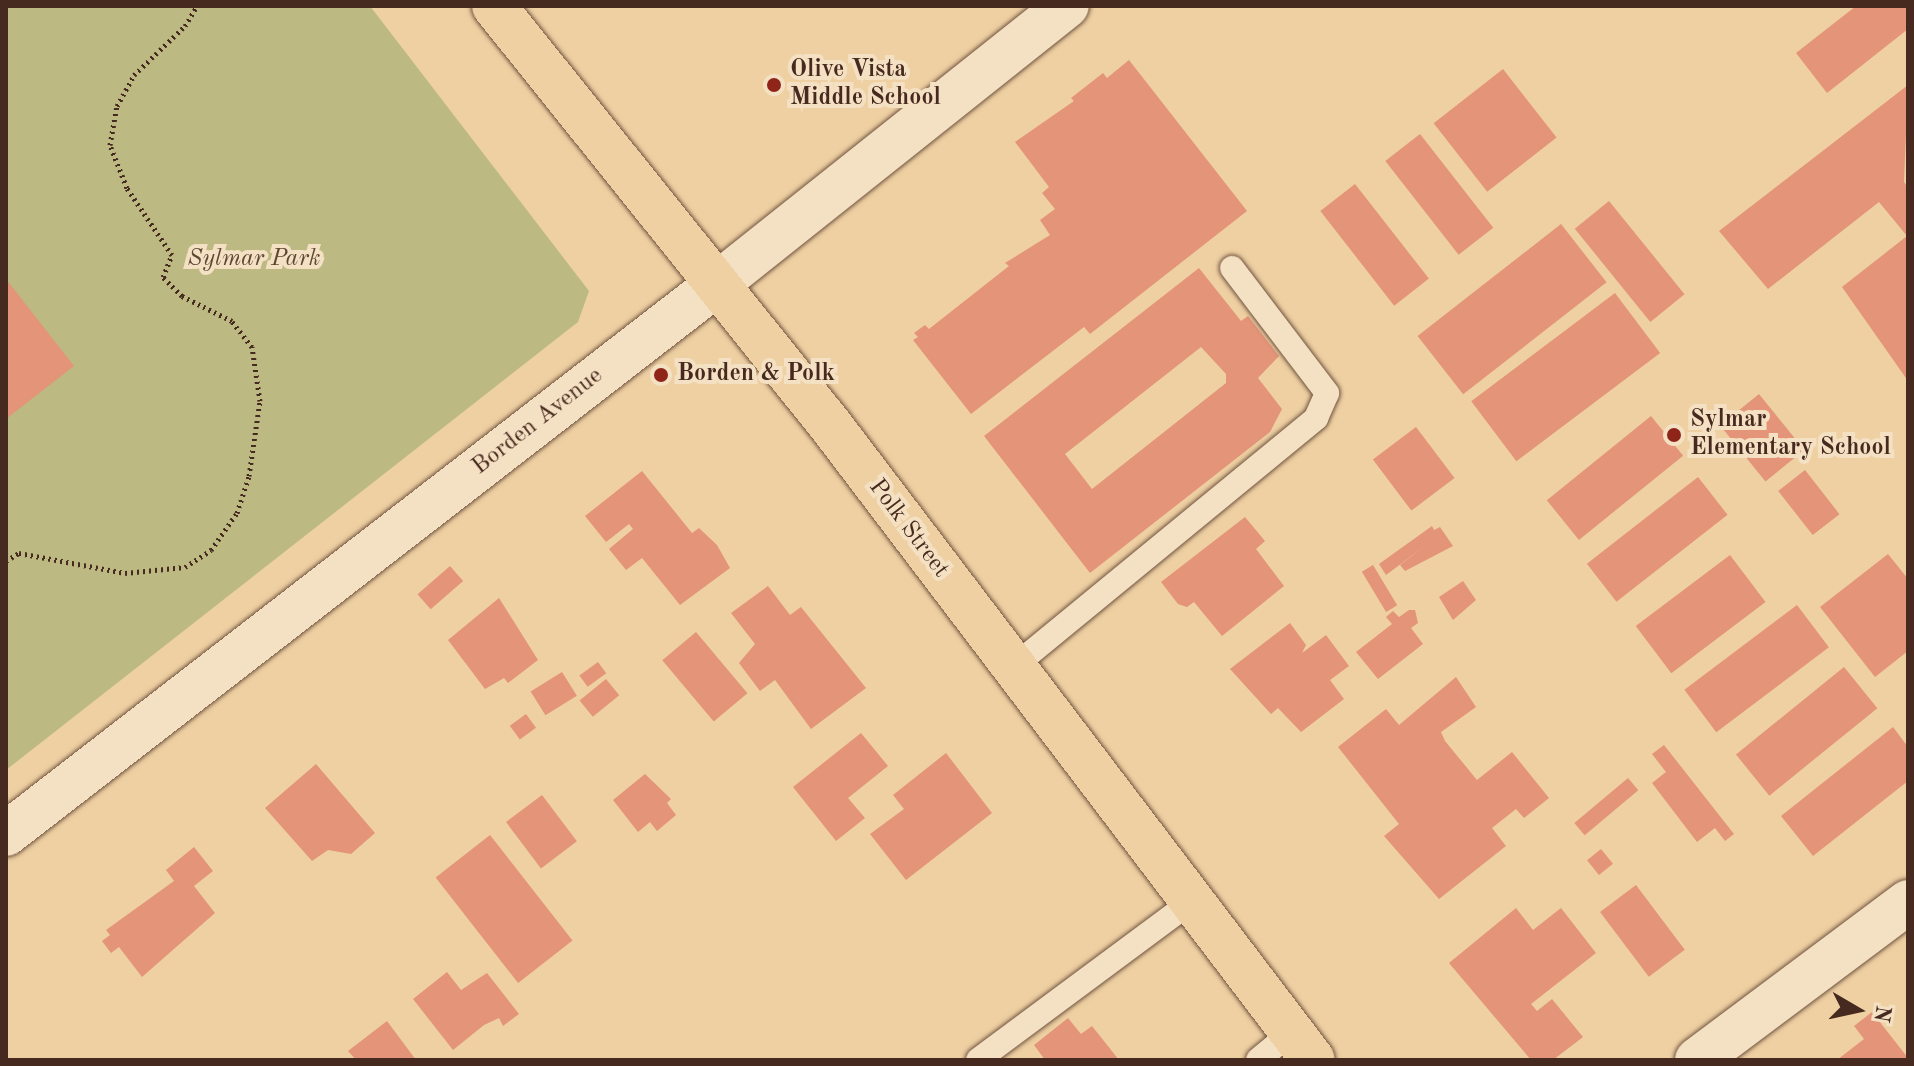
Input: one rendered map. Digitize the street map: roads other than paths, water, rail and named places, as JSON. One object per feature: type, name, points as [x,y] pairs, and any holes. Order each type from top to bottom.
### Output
[{"type":"main road","name":"Polk Street","points":[[494,6],[717,284],[1303,1046]]},
{"type":"street","name":"Borden Avenue","points":[[6,834],[717,284],[1067,6]]},
{"type":"street","points":[[1697,1060],[1908,902]]},
{"type":"lane","points":[[1012,668],[1316,418],[1327,393],[1232,268]]},
{"type":"lane","points":[[978,1060],[1191,902]]},
{"type":"lane","points":[[1258,1060],[1303,1046]]},
{"type":"place","name":"Olive Vista Middle School","points":[[774,85]]},
{"type":"place","name":"Borden & Polk","points":[[661,375]]},
{"type":"place","name":"Sylmar Elementary School","points":[[1674,435]]},
{"type":"park label","name":"Sylmar Park","points":[[254,260]]}]
